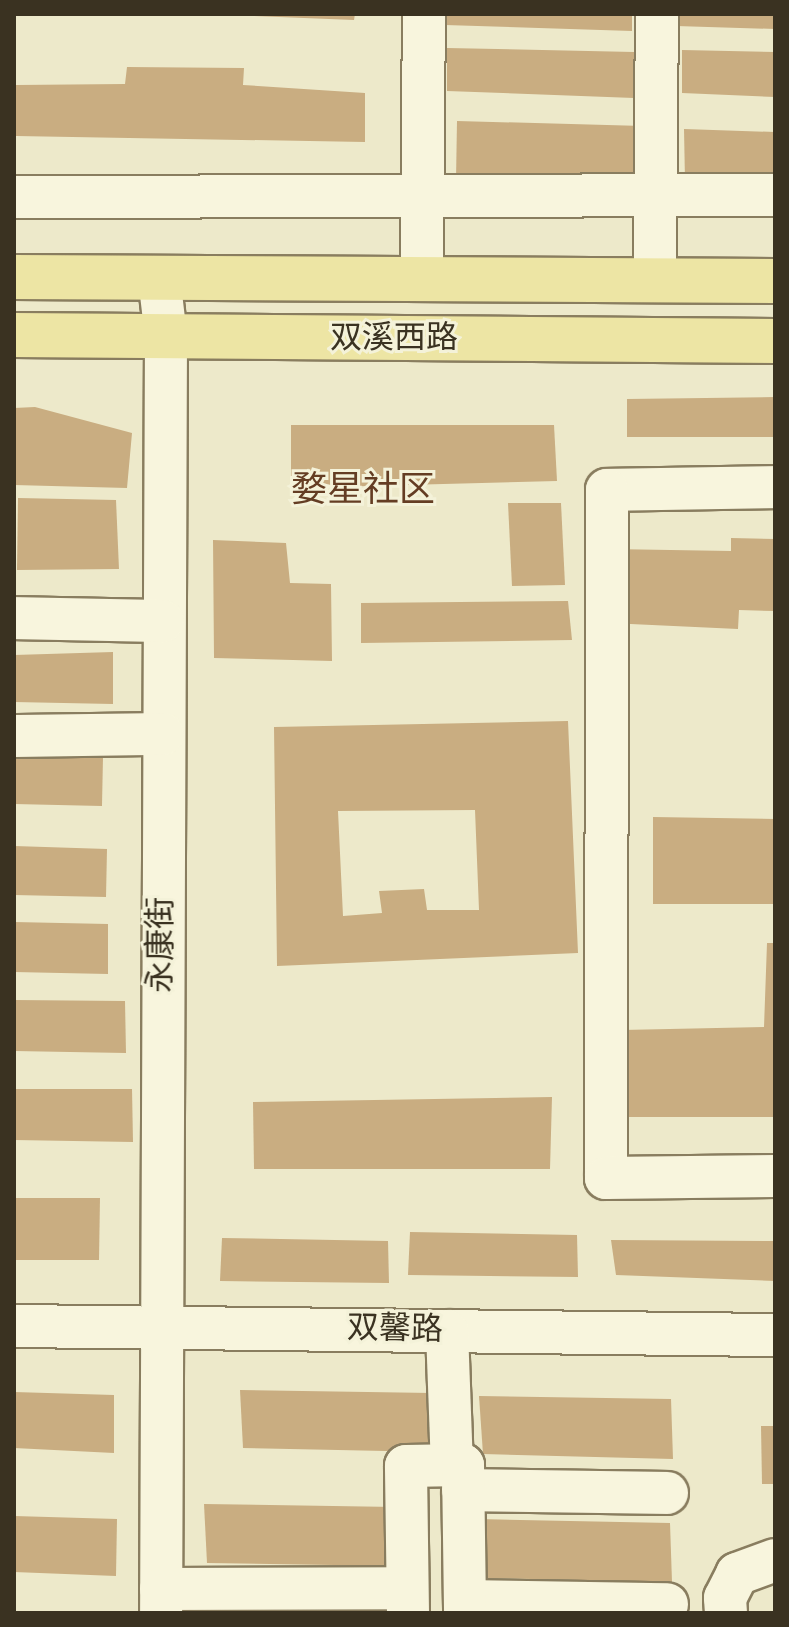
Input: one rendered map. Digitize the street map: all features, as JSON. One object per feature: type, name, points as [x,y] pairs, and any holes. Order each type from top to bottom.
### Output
[{"type":"main road","name":"双溪西路","points":[[14,277],[775,281]]},
{"type":"main road","name":"双溪西路","points":[[14,335],[775,341]]},
{"type":"street","points":[[422,279],[424,14]]},
{"type":"street","points":[[655,280],[657,14]]},
{"type":"street","points":[[14,197],[775,195]]},
{"type":"street","name":"永康街","points":[[159,277],[166,337],[161,1601]]},
{"type":"street","points":[[775,487],[607,490],[606,1178],[775,1176]]},
{"type":"street","points":[[14,618],[163,621]]},
{"type":"street","points":[[14,736],[163,734]]},
{"type":"street","name":"双馨路","points":[[14,1326],[775,1335]]},
{"type":"street","points":[[447,1331],[465,1607],[667,1604]]},
{"type":"street","points":[[161,1601],[408,1600],[406,1466],[458,1478],[667,1493]]},
{"type":"street","points":[[726,1613],[725,1598],[737,1574],[775,1560]]},
{"type":"building","points":[[206,14],[355,14],[354,20]]},
{"type":"building","points":[[445,14],[632,14],[632,31],[445,25]]},
{"type":"building","points":[[676,14],[775,14],[775,29],[676,26]]},
{"type":"building","points":[[447,48],[634,52],[634,98],[447,91]]},
{"type":"building","points":[[682,50],[775,52],[775,97],[682,93]]},
{"type":"building","points":[[127,67],[244,68],[243,85],[365,93],[365,142],[16,136],[16,85],[125,84]]},
{"type":"building","points":[[457,121],[643,126],[644,185],[456,180]]},
{"type":"building","points":[[684,129],[775,132],[775,184],[685,181]]},
{"type":"building","points":[[775,397],[775,437],[627,437],[627,399]]},
{"type":"building","points":[[35,407],[132,433],[127,488],[14,485],[14,408]]},
{"type":"building","points":[[291,425],[554,425],[557,481],[291,488]]},
{"type":"building","points":[[18,498],[116,500],[119,569],[17,570]]},
{"type":"building","points":[[508,503],[561,503],[565,585],[512,586]]},
{"type":"building","points":[[731,538],[775,539],[775,611],[739,610],[738,629],[609,623],[610,549],[731,551]]},
{"type":"building","points":[[213,540],[286,543],[290,583],[331,584],[332,661],[214,658]]},
{"type":"building","points":[[568,601],[572,640],[361,643],[361,603]]},
{"type":"building","points":[[113,652],[113,704],[14,702],[14,655]]},
{"type":"building","points":[[568,721],[578,953],[277,966],[274,727]],"holes":[[[475,810],[479,910],[427,910],[424,889],[379,891],[382,913],[343,916],[338,811]]]},
{"type":"building","points":[[14,755],[103,757],[102,806],[14,804]]},
{"type":"building","points":[[653,817],[775,819],[775,904],[653,904]]},
{"type":"building","points":[[14,846],[107,849],[106,897],[14,895]]},
{"type":"building","points":[[14,922],[108,924],[108,974],[14,972]]},
{"type":"building","points":[[767,943],[775,943],[775,1117],[619,1117],[622,1030],[764,1027]]},
{"type":"building","points":[[14,1000],[125,1001],[126,1053],[14,1051]]},
{"type":"building","points":[[14,1089],[132,1089],[133,1142],[14,1140]]},
{"type":"building","points":[[552,1097],[550,1169],[254,1169],[253,1102]]},
{"type":"building","points":[[14,1198],[100,1198],[99,1260],[14,1260]]},
{"type":"building","points":[[410,1232],[577,1235],[578,1277],[408,1275]]},
{"type":"building","points":[[222,1238],[388,1241],[389,1283],[220,1281]]},
{"type":"building","points":[[611,1240],[775,1241],[775,1281],[616,1275]]},
{"type":"building","points":[[240,1390],[432,1393],[434,1452],[243,1448]]},
{"type":"building","points":[[14,1392],[114,1395],[114,1453],[14,1448]]},
{"type":"building","points":[[479,1396],[671,1399],[673,1459],[483,1454]]},
{"type":"building","points":[[761,1426],[775,1426],[775,1484],[762,1484]]},
{"type":"building","points":[[204,1504],[396,1507],[398,1566],[207,1563]]},
{"type":"building","points":[[14,1516],[117,1519],[116,1576],[14,1572]]},
{"type":"building","points":[[478,1519],[670,1523],[672,1582],[481,1578]]},
{"type":"district","name":"婺星社区","points":[[363,491]]}]
